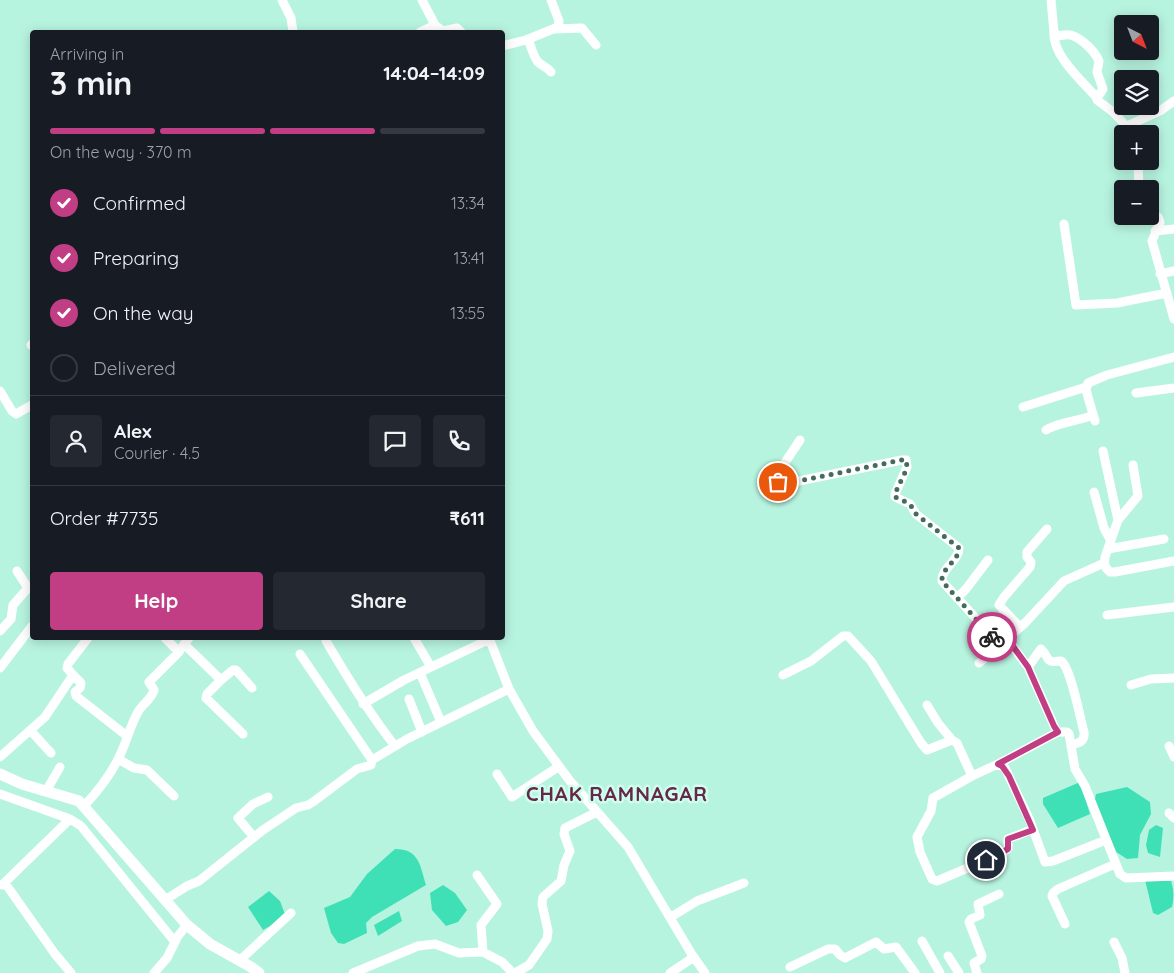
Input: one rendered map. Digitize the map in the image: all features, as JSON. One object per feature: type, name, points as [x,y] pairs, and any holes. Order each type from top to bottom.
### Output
[{"type":"main road","points":[[0,774],[22,784],[72,798],[84,806],[165,900],[181,933],[210,944],[259,973]]},
{"type":"street","points":[[282,0],[291,18],[293,30]]},
{"type":"street","points":[[422,0],[429,14],[441,30]]},
{"type":"street","points":[[551,0],[559,24],[555,30]]},
{"type":"street","points":[[1051,0],[1054,37],[1058,53],[1097,98],[1099,103],[1113,112],[1124,125]]},
{"type":"street","points":[[425,30],[436,25]]},
{"type":"street","points":[[505,45],[555,30],[582,28],[596,45]]},
{"type":"street","points":[[1054,32],[1058,36],[1067,34],[1075,37],[1096,54],[1099,61],[1097,72],[1103,86],[1097,98]]},
{"type":"street","points":[[528,39],[536,59],[551,72]]},
{"type":"street","points":[[1136,125],[1174,101]]},
{"type":"street","points":[[1064,224],[1076,304],[1118,303],[1167,294]]},
{"type":"street","points":[[1158,225],[1152,241],[1174,320]]},
{"type":"street","points":[[1155,231],[1174,229]]},
{"type":"street","points":[[1160,274],[1174,271]]},
{"type":"street","points":[[1022,406],[1086,386],[1092,380],[1107,375],[1174,357]]},
{"type":"street","points":[[1046,430],[1056,424],[1094,418],[1086,386]]},
{"type":"street","points":[[1136,393],[1174,388]]},
{"type":"street","points":[[0,391],[12,411],[16,414],[30,406]]},
{"type":"street","points":[[800,440],[776,476],[775,478],[778,482],[789,483],[906,460],[907,467],[895,497],[910,504],[916,514],[959,548],[959,553],[941,578],[944,584],[1000,645]]},
{"type":"street","points":[[1103,451],[1118,520]]},
{"type":"street","points":[[1133,464],[1138,496],[1118,520],[1104,563],[1110,572],[1115,572],[1174,561]]},
{"type":"street","points":[[1094,492],[1109,545]]},
{"type":"street","points":[[1020,627],[1000,605],[1004,597],[1030,567],[1031,562],[1027,557],[1027,552],[1047,529]]},
{"type":"street","points":[[1109,545],[1164,539]]},
{"type":"street","points":[[957,598],[988,560]]},
{"type":"street","points":[[979,662],[1020,627],[1064,581],[1104,563]]},
{"type":"street","points":[[0,631],[9,623],[12,616],[12,608],[30,584],[17,571]]},
{"type":"street","points":[[1107,615],[1174,607]]},
{"type":"street","points":[[0,668],[30,629]]},
{"type":"street","points":[[783,675],[811,661],[846,636],[872,661],[927,750],[952,740]]},
{"type":"street","points":[[1007,638],[1028,667],[1058,732]]},
{"type":"street","points":[[86,640],[67,666],[72,675],[81,683],[80,688],[75,692],[76,696],[126,736]]},
{"type":"street","points":[[170,640],[184,645],[221,680]]},
{"type":"street","points":[[415,640],[431,667]]},
{"type":"street","points":[[363,704],[390,687],[486,640]]},
{"type":"street","points":[[491,640],[509,689],[533,732],[558,767],[628,847],[705,973]]},
{"type":"street","points":[[326,641],[363,704],[395,746]]},
{"type":"street","points":[[84,806],[100,789],[118,758],[126,736],[140,709],[153,694],[154,690],[149,682],[184,645]]},
{"type":"street","points":[[1028,667],[1041,648],[1049,661],[1061,661],[1064,663],[1072,684],[1084,732],[1082,741],[1071,745]]},
{"type":"street","points":[[300,654],[372,760]]},
{"type":"street","points":[[243,734],[206,697],[233,670],[236,670],[252,688]]},
{"type":"street","points":[[420,673],[441,722]]},
{"type":"street","points":[[0,757],[31,731],[49,712],[72,675]]},
{"type":"street","points":[[1131,685],[1151,679],[1174,678]]},
{"type":"street","points":[[165,900],[199,881],[254,837],[296,808],[313,802],[357,769],[371,765],[372,760],[395,746],[509,689]]},
{"type":"street","points":[[409,699],[422,732]]},
{"type":"street","points":[[927,705],[938,723],[956,743],[972,776]]},
{"type":"street","points":[[31,731],[51,752]]},
{"type":"street","points":[[1033,830],[1008,839],[1008,848],[1003,853],[937,881],[932,879],[918,844],[918,832],[931,811],[933,798],[1058,732],[1067,732],[1075,769],[1085,786],[1115,864],[1122,877],[1174,876]]},
{"type":"street","points":[[1169,746],[1174,757]]},
{"type":"street","points":[[118,758],[134,768],[147,770],[174,796]]},
{"type":"street","points":[[998,764],[1002,766],[1009,776],[1045,862],[1049,863],[1106,840]]},
{"type":"street","points":[[46,791],[60,767]]},
{"type":"street","points":[[497,774],[512,797],[558,767]]},
{"type":"street","points":[[0,794],[70,819],[84,830],[102,854],[181,933],[167,958],[156,972]]},
{"type":"street","points":[[254,837],[238,818],[253,804],[268,797]]},
{"type":"street","points":[[353,973],[427,944],[434,944],[459,953],[484,952],[502,962],[514,973],[529,965],[547,939],[548,931],[542,900],[544,894],[562,879],[564,864],[570,850],[564,834],[565,828],[598,812]]},
{"type":"street","points":[[70,819],[2,885],[71,973]]},
{"type":"street","points":[[1065,924],[1052,893],[1115,864]]},
{"type":"street","points":[[477,875],[497,904],[481,925],[484,952]]},
{"type":"street","points":[[671,918],[697,901],[744,883]]},
{"type":"street","points":[[977,973],[974,963],[981,959],[982,956],[969,922],[980,914],[978,904],[998,894]]},
{"type":"street","points":[[239,961],[291,913]]},
{"type":"street","points":[[922,941],[940,973]]},
{"type":"street","points":[[790,967],[831,948],[835,949],[845,958],[876,942],[884,949],[896,946],[915,973]]},
{"type":"street","points":[[1114,942],[1122,958],[1125,973]]},
{"type":"street","points":[[948,956],[959,973]]},
{"type":"street","points":[[670,973],[694,957]]},
{"type":"shaded area","points":[[1080,782],[1090,814],[1058,828],[1043,804],[1043,798]]},
{"type":"shaded area","points":[[1127,787],[1150,802],[1151,814],[1140,835],[1138,858],[1127,859],[1110,848],[1094,804],[1096,794]]},
{"type":"shaded area","points":[[1156,825],[1163,828],[1160,857],[1148,853],[1146,845],[1149,830]]},
{"type":"shaded area","points":[[395,849],[414,855],[420,865],[426,885],[372,917],[366,923],[367,933],[344,944],[338,943],[331,933],[324,908],[350,897],[367,874]]},
{"type":"shaded area","points":[[1145,880],[1171,881],[1173,888],[1172,907],[1158,915],[1153,913]]},
{"type":"shaded area","points":[[443,885],[455,893],[467,910],[458,922],[446,926],[432,910],[430,893]]},
{"type":"shaded area","points":[[269,891],[280,901],[286,917],[263,930],[248,907]]},
{"type":"shaded area","points":[[399,911],[402,921],[378,936],[374,925]]},
{"type":"way so far","points":[[778,482],[789,483],[906,460],[908,464],[895,497],[912,505],[916,514],[959,548],[959,553],[942,576],[942,581],[992,637]]},
{"type":"district","name":"CHAK RAMNAGAR","points":[[617,794]]},
{"type":"route","points":[[986,860],[1008,849],[1007,842],[1011,837],[1033,830],[1005,768],[998,764],[1058,732],[1026,664],[1007,638],[1000,645],[992,637]]}]
